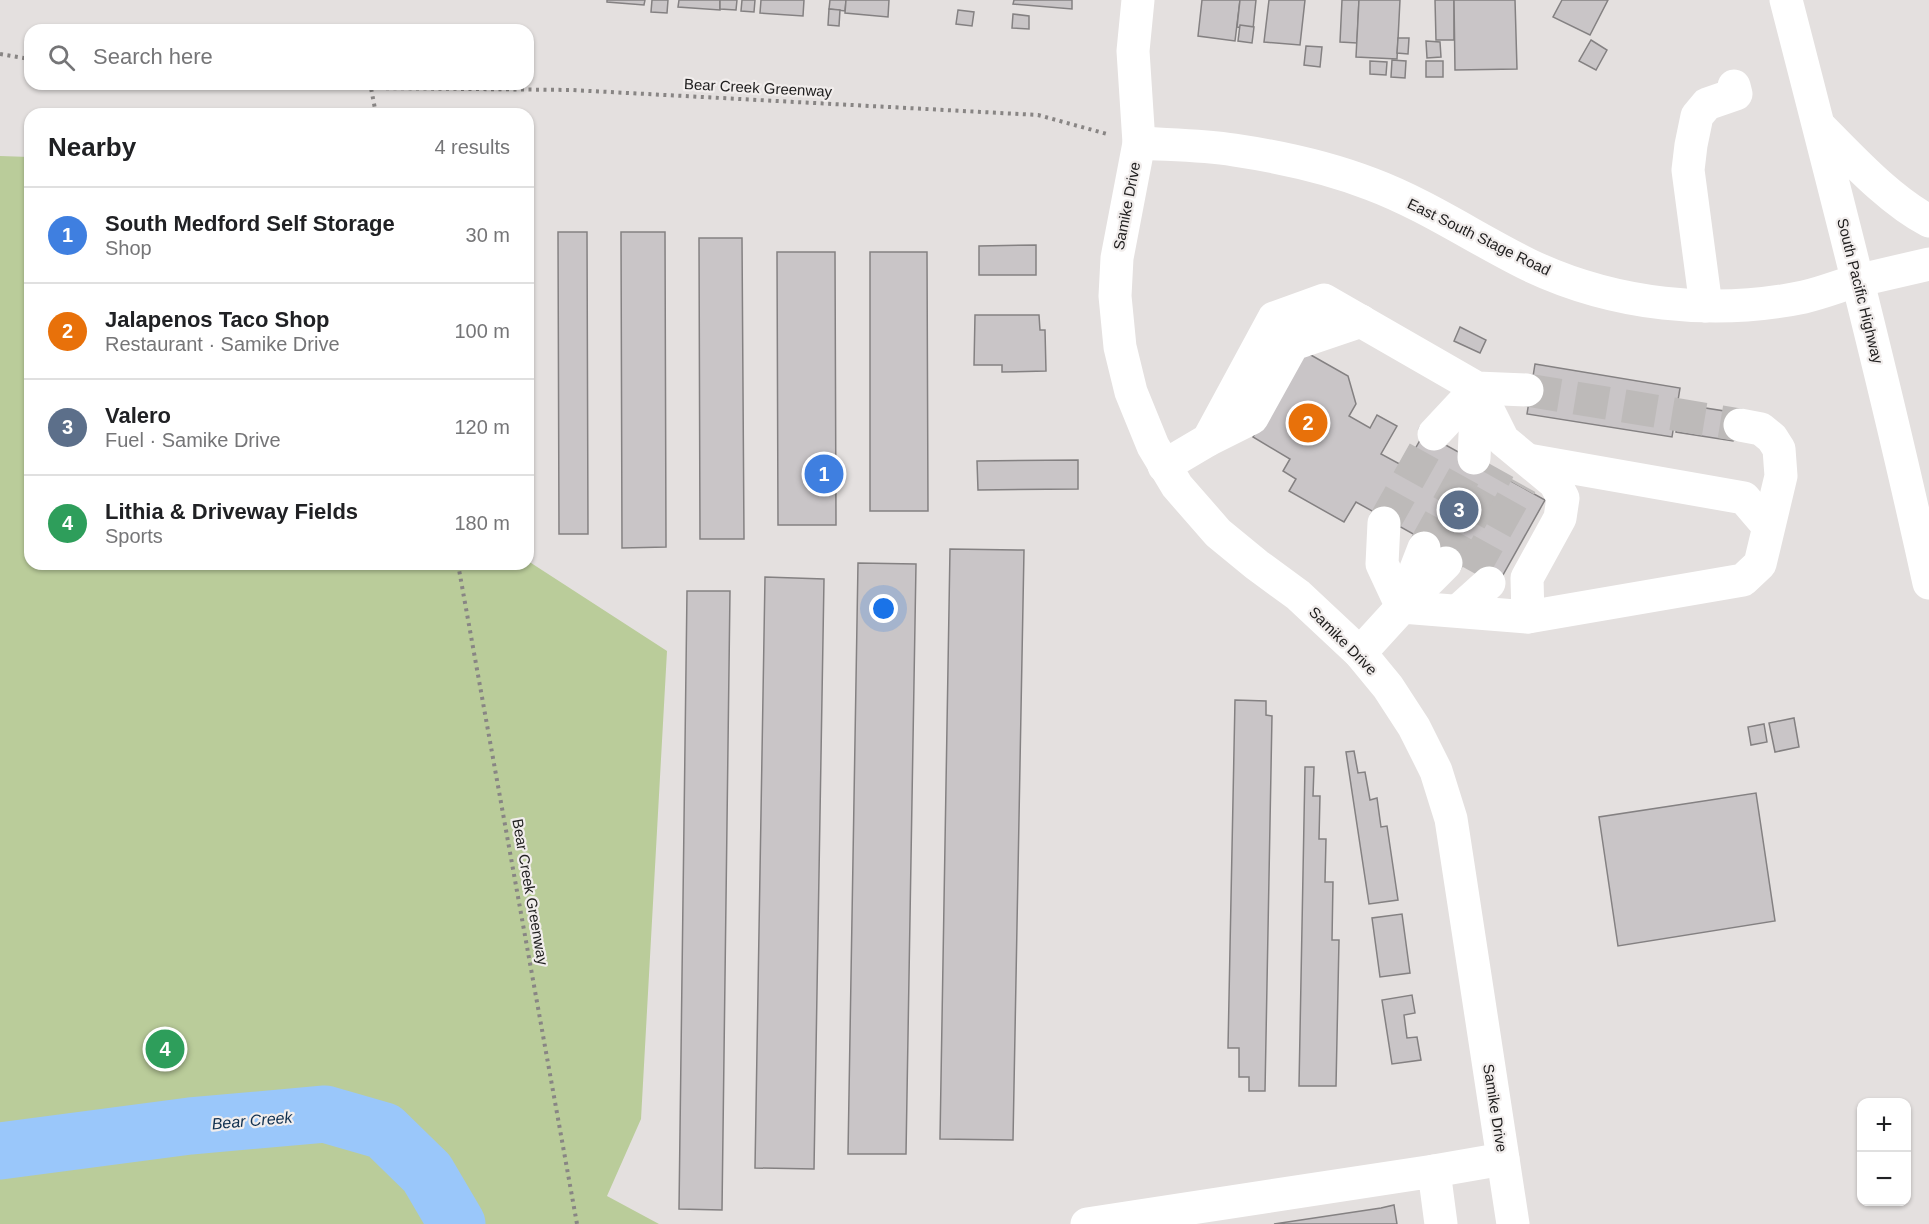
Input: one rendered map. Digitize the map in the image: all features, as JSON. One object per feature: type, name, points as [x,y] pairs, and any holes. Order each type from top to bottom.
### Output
[{"type":"street","name":"Samike Drive","points":[[1138,0],[1133,51],[1139,143],[1117,258],[1115,296],[1120,347],[1131,392],[1153,446],[1177,486],[1218,533],[1298,596],[1360,653],[1388,687],[1414,727],[1436,771],[1451,819],[1513,1224]]},
{"type":"street","name":"South Pacific Highway","points":[[1786,0],[1882,376],[1929,583]]},
{"type":"street","points":[[1706,306],[1688,170],[1690,145],[1697,116],[1707,104],[1736,94],[1734,86]]},
{"type":"street","points":[[1819,126],[1880,186],[1908,207],[1912,213],[1929,221]]},
{"type":"street","name":"East South Stage Road","points":[[1139,143],[1233,150],[1307,164],[1372,184],[1446,219],[1530,265],[1587,286],[1644,301],[1706,306],[1754,304],[1805,297],[1856,281],[1929,264]]},
{"type":"street","points":[[1164,465],[1208,440],[1274,318],[1324,300],[1477,388],[1527,390]]},
{"type":"street","points":[[1477,388],[1494,460]]},
{"type":"street","points":[[1477,388],[1494,460]]},
{"type":"street","points":[[1401,607],[1528,616],[1743,580],[1760,564],[1781,476],[1779,449],[1772,438],[1761,429],[1740,425]]},
{"type":"street","points":[[1494,460],[1744,498],[1768,526]]},
{"type":"street","points":[[1494,460],[1555,483],[1563,498],[1560,518],[1527,578],[1528,616]]},
{"type":"street","points":[[1436,554],[1459,610]]},
{"type":"street","points":[[1360,653],[1401,607],[1436,554]]},
{"type":"street","points":[[1401,607],[1382,564],[1436,554]]},
{"type":"street","points":[[1086,1224],[1503,1159]]},
{"type":"street","points":[[1434,1171],[1441,1224]]},
{"type":"path","points":[[0,54],[24,58]]},
{"type":"path","points":[[371,90],[375,108]]},
{"type":"path","name":"Bear Creek Greenway","points":[[534,90],[1038,115],[1139,143]]},
{"type":"path","name":"Bear Creek Greenway","points":[[459,570],[577,1224]]},
{"type":"green space","points":[[0,156],[24,157],[24,570],[534,570],[534,565],[667,651],[641,1119],[607,1196],[659,1224],[0,1224]]},
{"type":"building","points":[[607,0],[645,0],[644,5],[607,2]]},
{"type":"building","points":[[652,0],[668,0],[667,13],[651,12]]},
{"type":"building","points":[[679,0],[720,0],[720,10],[678,7]]},
{"type":"building","points":[[720,0],[737,0],[736,10],[720,9]]},
{"type":"building","points":[[742,0],[755,0],[754,12],[741,11]]},
{"type":"building","points":[[761,0],[804,0],[803,16],[760,13]]},
{"type":"building","points":[[830,0],[846,0],[845,11],[829,9]]},
{"type":"building","points":[[846,0],[889,0],[888,17],[845,13]]},
{"type":"building","points":[[1014,0],[1072,0],[1072,9],[1013,4]]},
{"type":"building","points":[[1202,0],[1240,0],[1235,41],[1198,36]]},
{"type":"building","points":[[1240,0],[1256,0],[1253,29],[1237,27]]},
{"type":"building","points":[[1269,0],[1305,0],[1300,45],[1264,42]]},
{"type":"building","points":[[1342,0],[1359,0],[1357,43],[1340,42]]},
{"type":"building","points":[[1359,0],[1400,0],[1397,59],[1356,57]]},
{"type":"building","points":[[1435,0],[1454,0],[1454,40],[1436,40]]},
{"type":"building","points":[[1454,0],[1515,0],[1517,69],[1455,70]]},
{"type":"building","points":[[1562,0],[1608,0],[1590,35],[1553,17]]},
{"type":"building","points":[[829,9],[840,10],[839,26],[828,25]]},
{"type":"building","points":[[958,10],[974,12],[972,26],[956,24]]},
{"type":"building","points":[[1013,14],[1029,16],[1029,29],[1012,28]]},
{"type":"building","points":[[1240,25],[1254,27],[1252,43],[1238,41]]},
{"type":"building","points":[[1398,38],[1409,38],[1408,54],[1397,53]]},
{"type":"building","points":[[1591,40],[1607,50],[1596,70],[1579,61]]},
{"type":"building","points":[[1426,41],[1440,42],[1441,57],[1427,58]]},
{"type":"building","points":[[1306,46],[1322,47],[1320,67],[1304,65]]},
{"type":"building","points":[[1392,60],[1406,61],[1405,78],[1391,77]]},
{"type":"building","points":[[1370,61],[1387,62],[1386,75],[1370,74]]},
{"type":"building","points":[[1426,61],[1443,61],[1443,77],[1426,77]]},
{"type":"building","points":[[558,232],[587,232],[588,534],[559,534]]},
{"type":"building","points":[[621,232],[665,232],[666,547],[622,548]]},
{"type":"building","points":[[699,238],[742,238],[744,539],[700,539]]},
{"type":"building","points":[[1036,245],[1036,275],[979,275],[979,246]]},
{"type":"building","points":[[777,252],[835,252],[836,525],[778,525]]},
{"type":"building","points":[[870,252],[927,252],[928,511],[870,511]]},
{"type":"building","points":[[975,315],[1039,315],[1040,330],[1045,330],[1046,371],[1002,372],[1002,365],[974,365]]},
{"type":"building","points":[[1460,327],[1486,340],[1480,353],[1454,341]]},
{"type":"building","points":[[1302,350],[1348,376],[1356,404],[1349,416],[1370,428],[1377,415],[1397,426],[1381,454],[1405,467],[1424,433],[1545,500],[1499,582],[1356,502],[1344,522],[1289,491],[1296,479],[1283,471],[1290,459],[1253,437]]},
{"type":"building","points":[[1535,364],[1680,388],[1672,437],[1527,414]]},
{"type":"building","points":[[1680,404],[1737,413],[1733,441],[1676,432]]},
{"type":"building","points":[[1078,460],[1078,489],[978,490],[977,461]]},
{"type":"building","points":[[950,549],[1024,550],[1013,1140],[940,1139]]},
{"type":"building","points":[[858,563],[916,564],[906,1154],[848,1154]]},
{"type":"building","points":[[765,577],[824,579],[814,1169],[755,1168]]},
{"type":"building","points":[[687,591],[730,591],[722,1210],[679,1209]]},
{"type":"building","points":[[1235,700],[1266,701],[1266,715],[1272,716],[1265,1091],[1249,1091],[1249,1077],[1239,1077],[1239,1048],[1228,1048]]},
{"type":"building","points":[[1794,718],[1799,747],[1775,752],[1769,723]]},
{"type":"building","points":[[1764,724],[1767,742],[1751,745],[1748,727]]},
{"type":"building","points":[[1354,751],[1358,773],[1365,772],[1370,800],[1377,798],[1381,827],[1387,826],[1398,900],[1369,904],[1346,752]]},
{"type":"building","points":[[1305,767],[1314,767],[1313,796],[1320,796],[1319,839],[1326,839],[1325,882],[1333,882],[1332,940],[1339,940],[1336,1086],[1299,1086]]},
{"type":"building","points":[[1756,793],[1775,921],[1618,946],[1599,817]]},
{"type":"building","points":[[1402,914],[1410,973],[1380,977],[1372,918]]},
{"type":"building","points":[[1412,995],[1415,1013],[1404,1015],[1407,1038],[1417,1037],[1421,1060],[1392,1064],[1382,1000]]},
{"type":"building","points":[[1394,1205],[1397,1224],[1274,1224],[1381,1208]]},
{"type":"waterway","name":"Bear Creek","points":[[0,1151],[190,1126],[325,1114],[384,1131],[427,1173],[457,1224]]},
{"type":"tunnel","points":[[1527,390],[1740,425]]},
{"type":"tunnel","points":[[1384,523],[1434,434]]},
{"type":"tunnel","points":[[1424,548],[1474,458]]},
{"type":"tunnel","points":[[1446,563],[1499,469]]},
{"type":"tunnel","points":[[1472,572],[1521,484]]},
{"type":"place","name":"Jalapenos Taco Shop","points":[[1308,423]]},
{"type":"place","name":"South Medford Self Storage","points":[[824,474]]},
{"type":"place","name":"Valero","points":[[1459,510]]},
{"type":"place","name":"Lithia & Driveway Fields","points":[[165,1049]]}]
